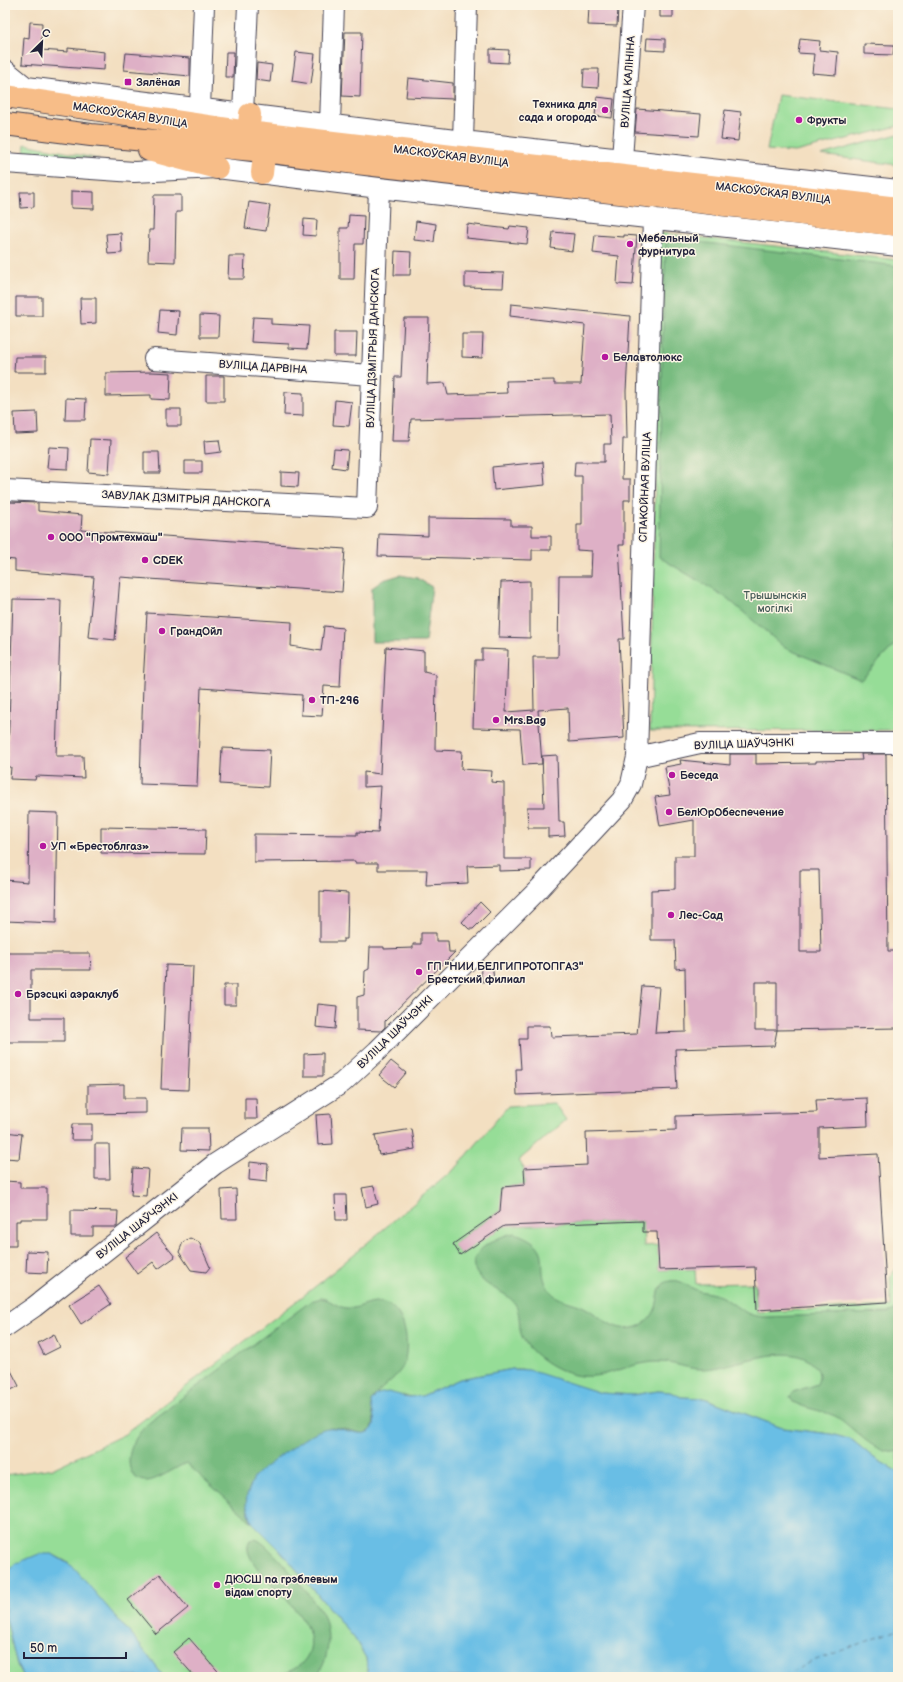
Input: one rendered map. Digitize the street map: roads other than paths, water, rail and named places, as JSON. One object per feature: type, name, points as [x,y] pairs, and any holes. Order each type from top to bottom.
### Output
[{"type":"main road","name":"МАСКОЎСКАЯ ВУЛІЦА","points":[[5,96],[253,132],[898,208]]},
{"type":"main road","name":"МАСКОЎСКАЯ ВУЛІЦА","points":[[5,124],[91,135],[253,132],[348,162],[898,225]]},
{"type":"main road","points":[[253,132],[262,173]]},
{"type":"main road","points":[[91,135],[217,168]]},
{"type":"street","points":[[200,108],[204,5]]},
{"type":"street","points":[[248,5],[253,132]]},
{"type":"street","points":[[330,124],[334,5]]},
{"type":"street","points":[[463,141],[467,5]]},
{"type":"street","name":"ВУЛІЦА КАЛІНІНА","points":[[622,159],[633,5]]},
{"type":"street","points":[[5,70],[26,87]]},
{"type":"street","name":"МАСКОЎСКАЯ ВУЛІЦА","points":[[5,87],[26,87],[200,108],[253,132],[330,124],[463,141],[898,190]]},
{"type":"street","points":[[5,163],[134,172],[217,168],[379,188],[898,246]]},
{"type":"street","name":"ВУЛІЦА ДЗМІТРЫЯ ДАНСКОГА","points":[[367,508],[379,188]]},
{"type":"street","name":"СПАКОЙНАЯ ВУЛІЦА","points":[[637,757],[653,218]]},
{"type":"street","name":"ВУЛІЦА ДАРВІНА","points":[[154,359],[371,376]]},
{"type":"street","name":"ЗАВУЛАК ДЗМІТРЫЯ ДАНСКОГА","points":[[5,490],[367,508]]},
{"type":"street","name":"ВУЛІЦА ШАЎЧЭНКІ","points":[[5,1327],[34,1307],[215,1164],[347,1078],[458,971],[610,815],[622,800],[631,784],[637,757],[700,743],[898,743]]},
{"type":"water","points":[[513,1369],[529,1370],[601,1393],[633,1395],[658,1391],[670,1392],[681,1397],[704,1398],[782,1428],[831,1434],[852,1440],[874,1458],[898,1472],[898,1677],[368,1677],[366,1658],[355,1639],[279,1549],[252,1522],[246,1504],[247,1495],[254,1477],[294,1446],[321,1430],[333,1428],[356,1433],[366,1433],[370,1431],[374,1425],[371,1402],[377,1394],[388,1392],[408,1397],[422,1396],[460,1379]]},
{"type":"water","points":[[39,1554],[52,1554],[72,1566],[135,1639],[164,1677],[23,1677],[17,1665],[5,1614],[5,1574],[15,1564]]},
{"type":"place","name":"Зялёная","points":[[128,82]]},
{"type":"place","name":"Техника для сада и огорода","points":[[605,110]]},
{"type":"place","name":"Фрукты","points":[[799,120]]},
{"type":"place","name":"Мебельный фурнитура","points":[[630,244]]},
{"type":"place","name":"Белавтолюкс","points":[[605,357]]},
{"type":"place","name":"ООО \"Промтехмаш\"","points":[[51,537]]},
{"type":"place","name":"CDEK","points":[[145,560]]},
{"type":"place","name":"ГрандОйл","points":[[162,631]]},
{"type":"place","name":"ТП-296","points":[[312,700]]},
{"type":"place","name":"Mrs.Bag","points":[[496,720]]},
{"type":"place","name":"Беседа","points":[[672,775]]},
{"type":"place","name":"БелЮрОбеспечение","points":[[669,812]]},
{"type":"place","name":"УП «Брестоблгаз»","points":[[43,846]]},
{"type":"place","name":"Лес-Сад","points":[[671,915]]},
{"type":"place","name":"ГП \"НИИ БЕЛГИПРОТОПГАЗ\" Брестский филиал","points":[[419,972]]},
{"type":"place","name":"Брэсцкі аэраклуб","points":[[18,994]]},
{"type":"place","name":"ДЮСШ па грэблевым відам спорту","points":[[217,1585]]},
{"type":"park label","name":"Трышынскія могілкі","points":[[775,601]]}]
